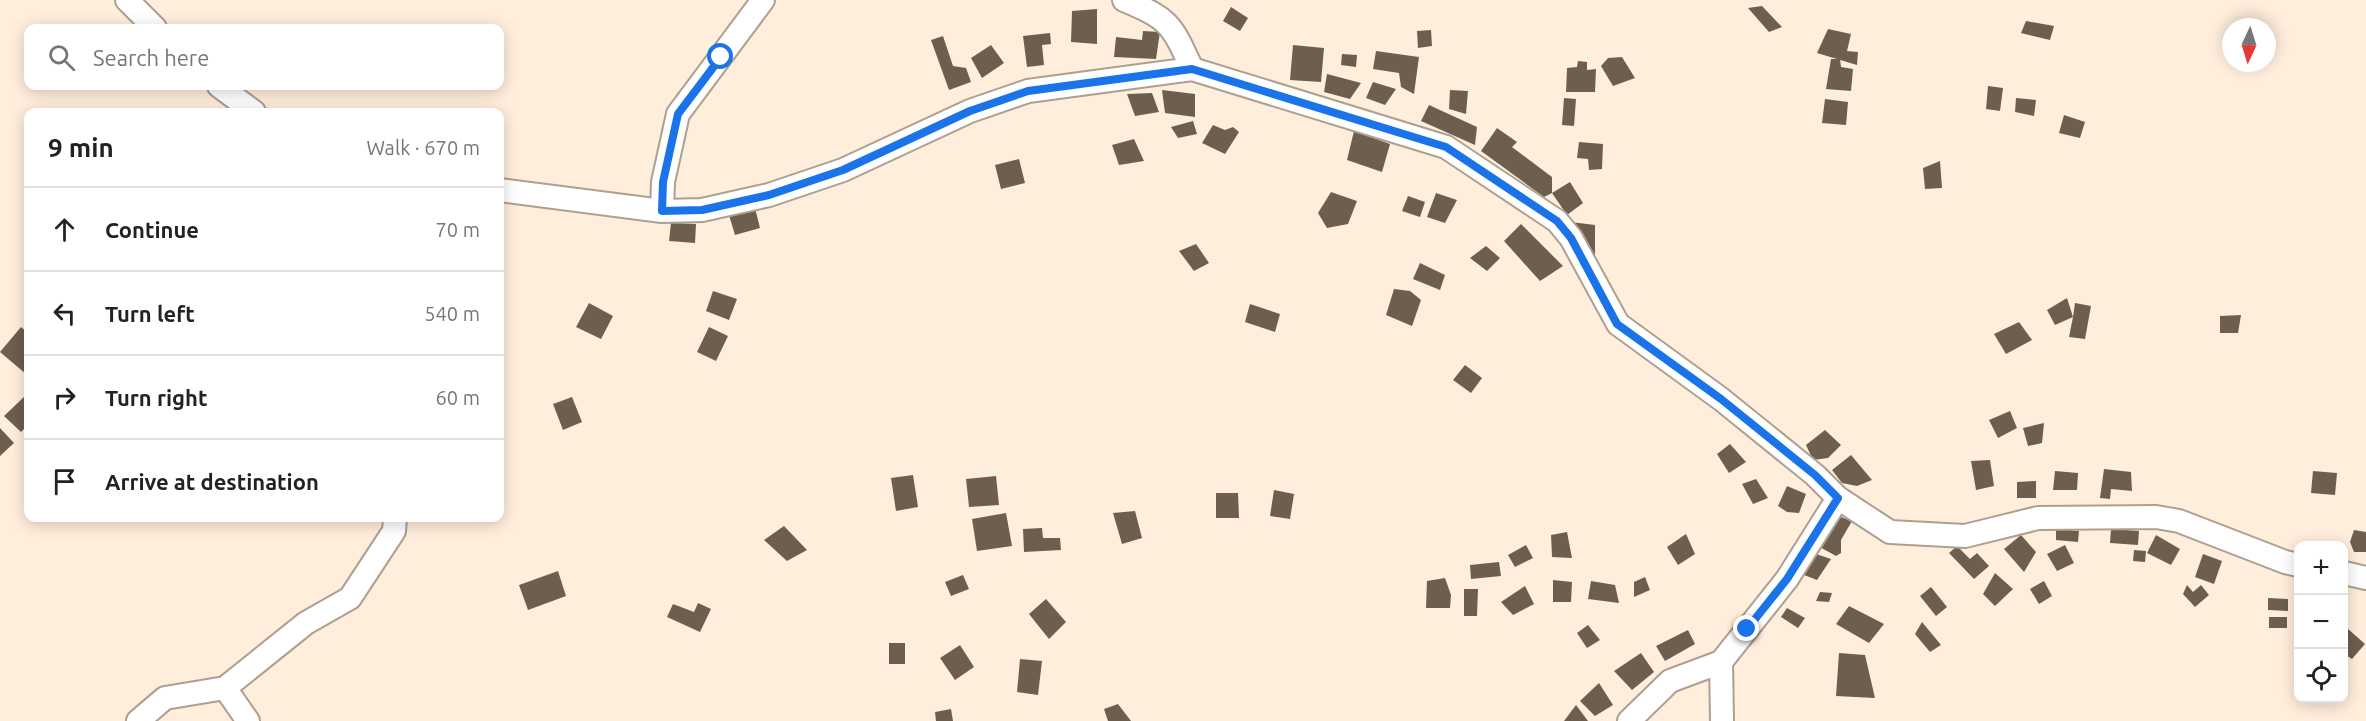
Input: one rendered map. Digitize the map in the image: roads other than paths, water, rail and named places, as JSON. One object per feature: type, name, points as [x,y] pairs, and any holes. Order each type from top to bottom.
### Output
[{"type":"street","points":[[128,0],[151,24]]},
{"type":"street","points":[[662,211],[663,182],[678,114],[763,0]]},
{"type":"street","points":[[1124,0],[1158,14],[1176,35],[1192,69]]},
{"type":"street","points":[[504,191],[662,211],[702,210],[780,191],[843,170],[970,111],[1028,91],[1192,69],[1446,147],[1557,221],[1571,238],[1617,324],[1721,399],[1815,475],[1838,498],[1890,532],[1965,536],[2038,519],[2156,517],[2179,521],[2294,564]]},
{"type":"street","points":[[224,90],[249,108]]},
{"type":"street","points":[[1629,721],[1670,681],[1720,662],[1787,579],[1838,498]]},
{"type":"street","points":[[138,721],[165,698],[225,688],[306,623],[350,598],[394,531],[394,522]]},
{"type":"street","points":[[2348,574],[2366,578]]},
{"type":"street","points":[[1720,662],[1722,721]]},
{"type":"street","points":[[225,688],[248,721]]}]
